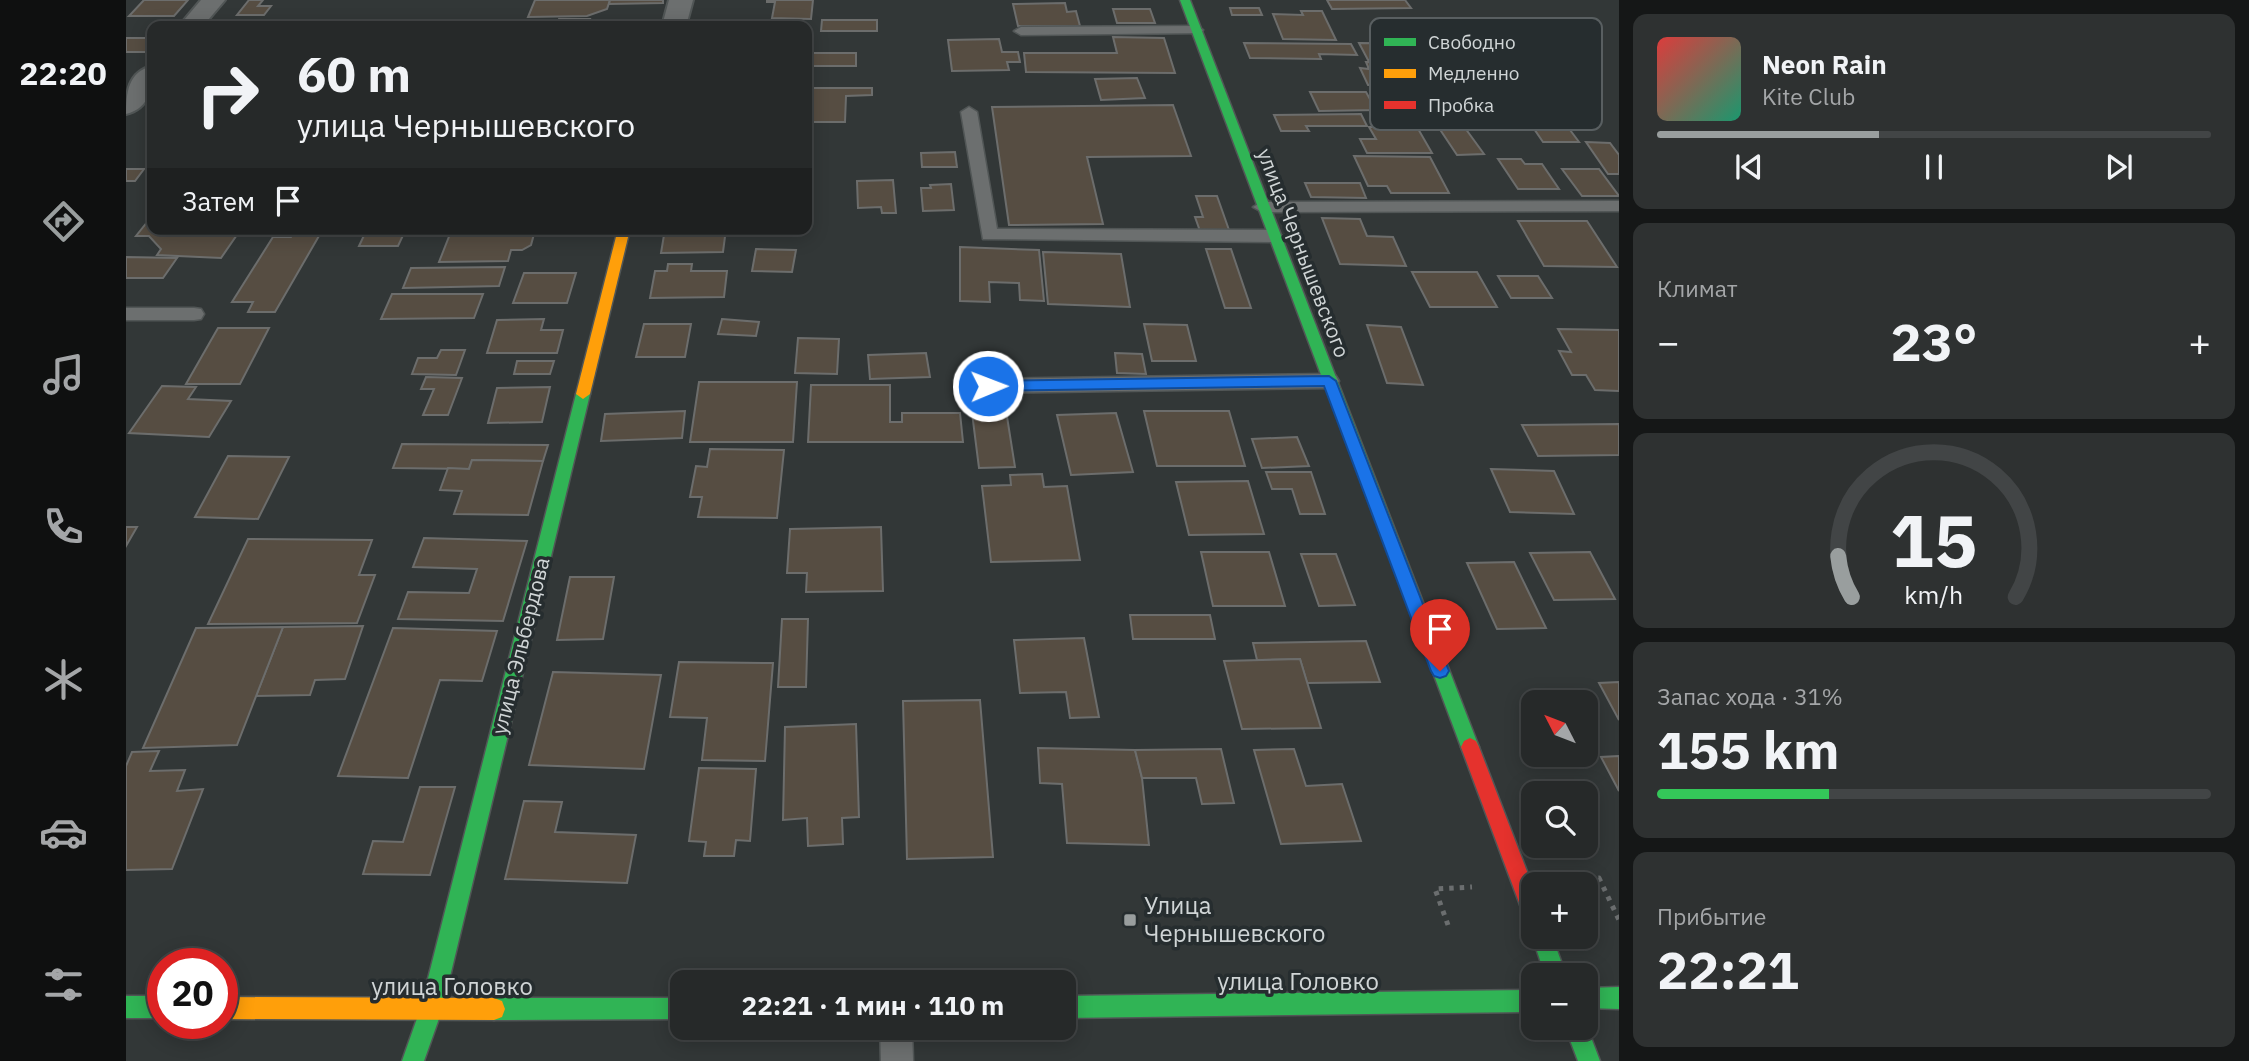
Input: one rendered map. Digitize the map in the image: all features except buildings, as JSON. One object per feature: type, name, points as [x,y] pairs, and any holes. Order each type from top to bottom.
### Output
[{"type":"street","points":[[195,21],[213,0]]},
{"type":"street","points":[[675,21],[681,0]]},
{"type":"street","name":"улица Чернышевского","points":[[1185,0],[1521,882]]},
{"type":"street","points":[[126,106],[147,80]]},
{"type":"street","name":"улица Эльбердова","points":[[414,1061],[431,1010],[623,235]]},
{"type":"street","points":[[1598,998],[1619,998]]},
{"type":"street","name":"улица Головко","points":[[1076,1007],[1521,1001]]},
{"type":"street","points":[[126,1007],[147,1007]]},
{"type":"street","name":"улица Головко","points":[[238,1008],[670,1009]]},
{"type":"street","points":[[1581,1040],[1589,1061]]},
{"type":"lane","points":[[1021,31],[1196,30]]},
{"type":"lane","points":[[968,112],[989,235],[1273,236]]},
{"type":"lane","points":[[1262,206],[1619,206]]},
{"type":"lane","points":[[126,314],[194,314]]},
{"type":"lane","points":[[988,386],[1329,381]]},
{"type":"lane","points":[[896,1040],[897,1061]]},
{"type":"path","points":[[1598,878],[1619,919]]},
{"type":"path","points":[[1448,925],[1435,889],[1472,887]]},
{"type":"traffic: fast","points":[[1185,0],[1470,747]]},
{"type":"traffic: fast","points":[[413,1061],[431,1010],[583,394]]},
{"type":"traffic: fast","points":[[1547,949],[1552,963]]},
{"type":"traffic: fast","points":[[1598,998],[1619,998]]},
{"type":"traffic: fast","points":[[1076,1007],[1521,1001]]},
{"type":"traffic: fast","points":[[126,1007],[147,1007]]},
{"type":"traffic: fast","points":[[494,1009],[670,1009]]},
{"type":"traffic: fast","points":[[1581,1040],[1589,1061]]},
{"type":"traffic: slow","points":[[583,394],[623,235]]},
{"type":"traffic: slow","points":[[238,1008],[494,1009]]},
{"type":"traffic: jam","points":[[1470,747],[1521,881]]},
{"type":"place","name":"Улица Чернышевского","points":[[1130,920]]},
{"type":"route","points":[[988,386],[1329,381],[1440,671]]}]
